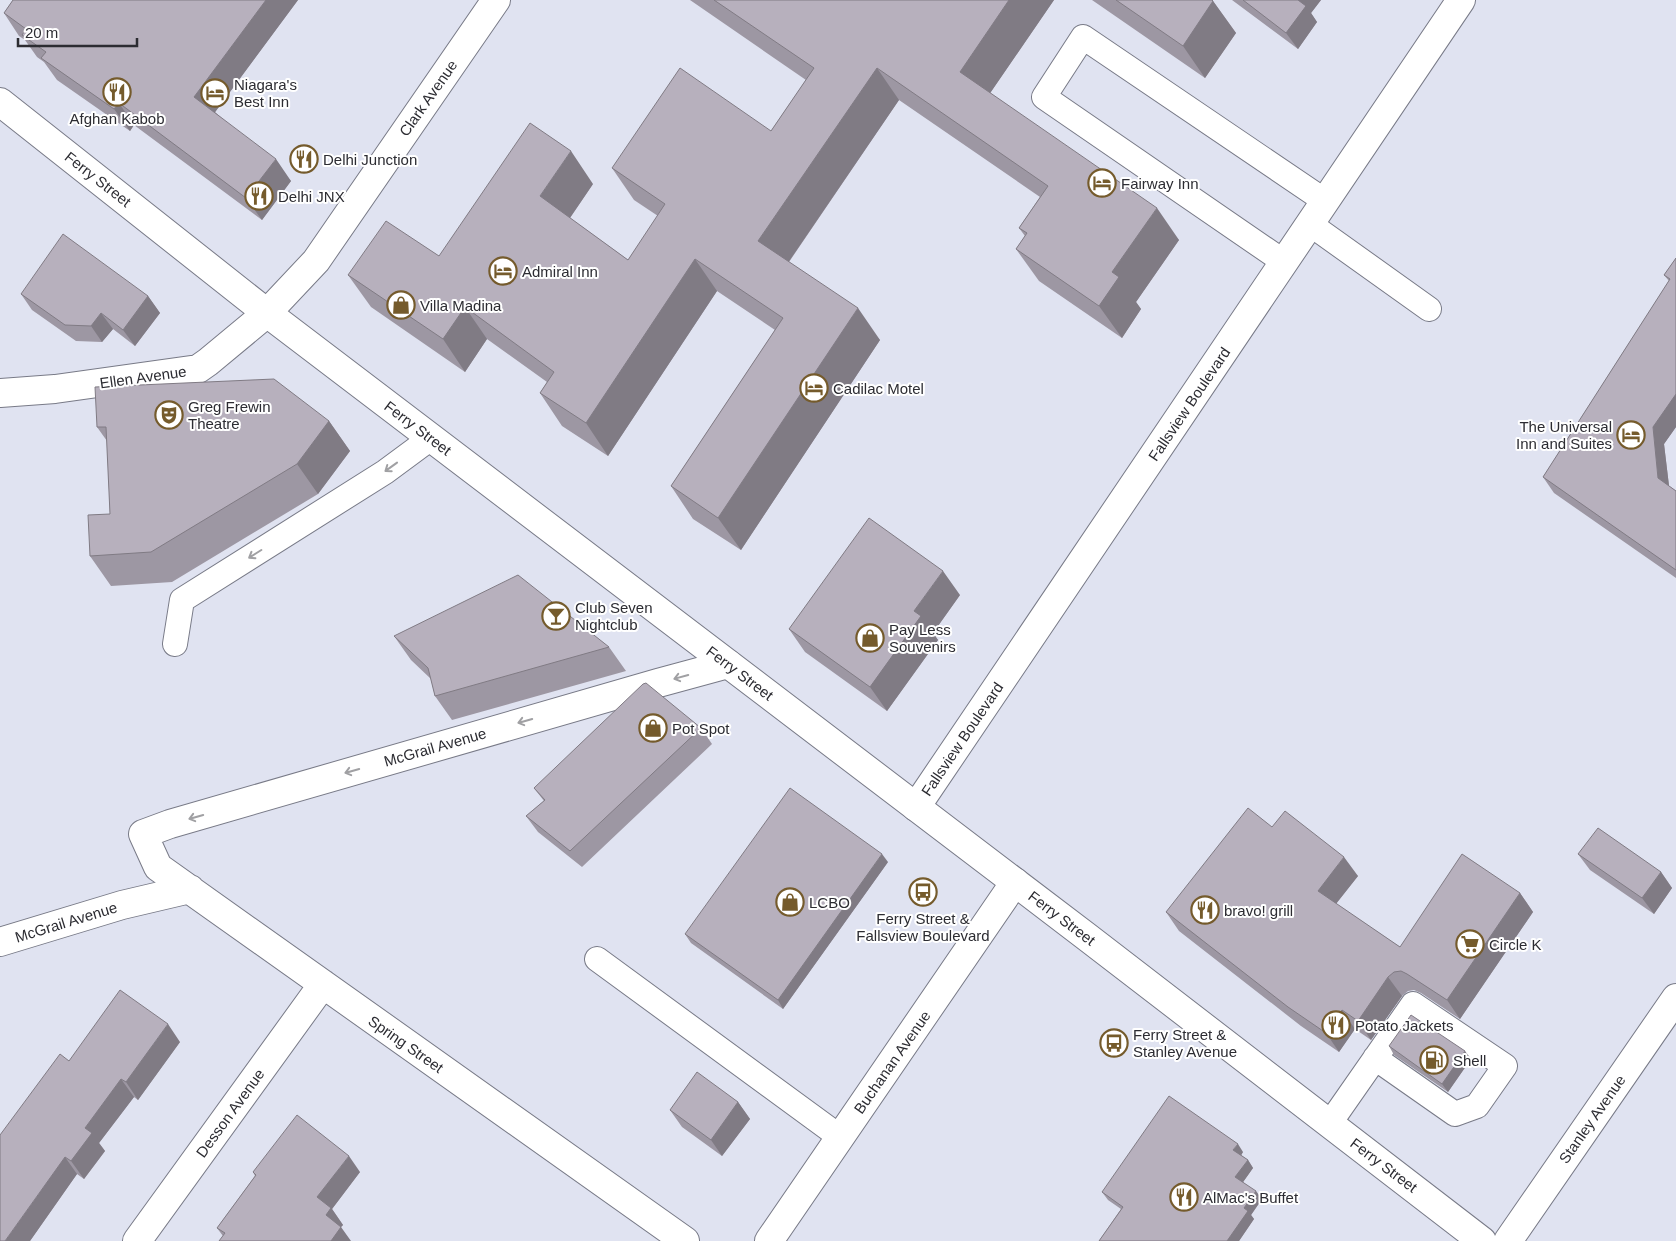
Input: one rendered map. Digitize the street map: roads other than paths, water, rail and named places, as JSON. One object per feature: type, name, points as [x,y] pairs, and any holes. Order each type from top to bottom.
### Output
[{"type":"street","name":"Clark Avenue","points":[[267,313],[316,261],[496,0]]},
{"type":"street","name":"Fallsview Boulevard","points":[[916,807],[1461,0]]},
{"type":"street","name":"Ferry Street","points":[[0,102],[267,313],[1015,882],[1482,1241]]},
{"type":"street","name":"Ellen Avenue","points":[[0,392],[55,389],[198,369],[267,313]]},
{"type":"street","name":"McGrail Avenue","points":[[143,834],[648,685],[728,664]]},
{"type":"street","name":"Spring Street","points":[[143,834],[158,867],[684,1241]]},
{"type":"street","name":"Buchanan Avenue","points":[[769,1241],[1015,882]]},
{"type":"street","name":"McGrail Avenue","points":[[0,942],[122,905],[190,889]]},
{"type":"street","name":"Desson Avenue","points":[[138,1241],[323,984]]},
{"type":"street","name":"Stanley Avenue","points":[[1508,1241],[1676,998]]},
{"type":"lane","points":[[1284,262],[1044,97],[1083,38],[1326,201]]},
{"type":"lane","points":[[1310,224],[1429,309]]},
{"type":"lane","points":[[175,644],[182,600],[385,472],[431,438]]},
{"type":"lane","points":[[597,959],[840,1137]]},
{"type":"lane","points":[[1330,1123],[1375,1058],[1413,1004],[1505,1066],[1477,1106],[1455,1114],[1375,1058]]},
{"type":"place","name":"Afghan Kabob","points":[[117,92]]},
{"type":"place","name":"Niagara's Best Inn","points":[[215,93]]},
{"type":"place","name":"Delhi Junction","points":[[304,159]]},
{"type":"place","name":"Fairway Inn","points":[[1102,183]]},
{"type":"place","name":"Delhi JNX","points":[[259,196]]},
{"type":"place","name":"Admiral Inn","points":[[503,271]]},
{"type":"place","name":"Villa Madina","points":[[401,305]]},
{"type":"place","name":"Cadilac Motel","points":[[814,388]]},
{"type":"place","name":"Greg Frewin Theatre","points":[[169,415]]},
{"type":"place","name":"The Universal Inn and Suites","points":[[1631,435]]},
{"type":"place","name":"Club Seven Nightclub","points":[[556,616]]},
{"type":"place","name":"Pay Less Souvenirs","points":[[870,638]]},
{"type":"place","name":"Pot Spot","points":[[653,728]]},
{"type":"place","name":"Ferry Street & Fallsview Boulevard","points":[[923,892]]},
{"type":"place","name":"LCBO","points":[[790,902]]},
{"type":"place","name":"bravo! grill","points":[[1205,910]]},
{"type":"place","name":"Circle K","points":[[1470,944]]},
{"type":"place","name":"Potato Jackets","points":[[1336,1025]]},
{"type":"place","name":"Ferry Street & Stanley Avenue","points":[[1114,1043]]},
{"type":"place","name":"Shell","points":[[1434,1060]]},
{"type":"place","name":"AlMac's Buffet","points":[[1184,1197]]}]
